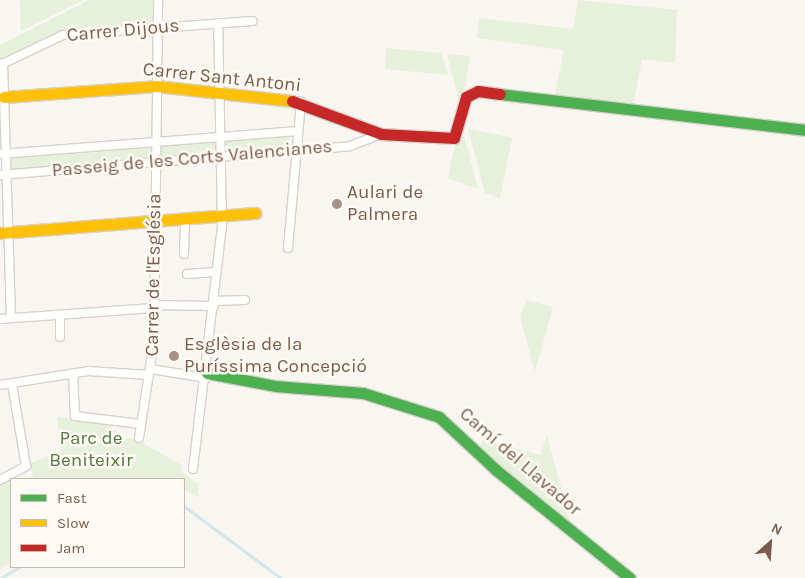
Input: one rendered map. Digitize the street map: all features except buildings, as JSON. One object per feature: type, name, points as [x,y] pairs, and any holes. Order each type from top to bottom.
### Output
[{"type":"street","name":"Carrer de l'Església","points":[[139,438],[150,372],[154,306],[158,0]]},
{"type":"street","name":"Carrer Dijous","points":[[2,64],[56,36],[252,21]]},
{"type":"street","points":[[193,470],[206,375],[222,216],[218,23]]},
{"type":"street","points":[[2,64],[4,97],[4,233],[11,318]]},
{"type":"street","name":"Carrer Sant Antoni","points":[[4,97],[156,86],[301,102],[381,134],[454,138],[466,97],[478,91],[605,110],[805,130]]},
{"type":"street","points":[[288,248],[301,102]]},
{"type":"street","name":"Passeig de les Corts Valencianes","points":[[3,154],[298,131]]},
{"type":"street","name":"Passeig de les Corts Valencianes","points":[[3,175],[357,145],[381,134]]},
{"type":"street","points":[[4,233],[255,213]]},
{"type":"street","points":[[184,218],[184,254]]},
{"type":"street","points":[[186,274],[216,272]]},
{"type":"street","points":[[0,319],[245,300]]},
{"type":"street","points":[[60,315],[60,337]]},
{"type":"street","points":[[0,385],[73,372],[150,372],[206,375]]},
{"type":"street","points":[[73,372],[75,416],[141,424]]},
{"type":"street","name":"Camí del Llavador","points":[[206,375],[275,386],[363,393],[438,417],[630,578]]},
{"type":"street","points":[[0,480],[26,466],[12,384]]},
{"type":"green space","points":[[20,0],[83,0],[21,31]]},
{"type":"green space","points":[[89,0],[153,0],[153,25],[60,31],[0,59],[0,45]]},
{"type":"green space","points":[[578,0],[677,10],[675,63],[642,59],[632,110],[554,99],[564,50],[477,38],[479,18],[573,29]]},
{"type":"green space","points":[[386,48],[441,53],[448,75],[385,69]]},
{"type":"green space","points":[[447,54],[470,56],[463,97],[458,96]]},
{"type":"green space","points":[[468,129],[512,138],[500,198],[485,193]]},
{"type":"green space","points":[[464,136],[478,189],[448,178],[456,139]]},
{"type":"green space","points":[[289,137],[288,148],[225,153],[225,140]]},
{"type":"green space","points":[[216,141],[216,155],[160,159],[159,145]]},
{"type":"green space","points":[[151,146],[151,160],[11,171],[10,156]]},
{"type":"green space","points":[[526,300],[553,307],[535,371],[520,317]]},
{"type":"green space","name":"Parc de Beniteixir","points":[[57,417],[110,423],[110,427],[125,438],[136,439],[183,466],[180,471],[199,485],[198,497],[185,490],[185,478],[26,478],[33,477],[31,463],[61,451]]},
{"type":"green space","points":[[547,436],[572,527],[498,468],[480,446],[483,439],[540,455]]},
{"type":"green space","points":[[10,481],[10,563],[0,569],[0,485]]},
{"type":"waterway","points":[[185,507],[281,578]]},
{"type":"waterway","points":[[1,578],[17,568]]},
{"type":"traffic: fast","points":[[500,94],[805,130]]},
{"type":"traffic: fast","points":[[207,373],[275,386],[363,393],[439,417],[496,470],[630,578]]},
{"type":"traffic: slow","points":[[4,97],[156,86],[292,101]]},
{"type":"traffic: slow","points":[[0,233],[255,213]]},
{"type":"traffic: jam","points":[[292,101],[381,134],[454,138],[466,97],[478,91],[500,94]]},
{"type":"place","name":"Aulari de Palmera","points":[[337,204]]},
{"type":"place","name":"Esglèsia de la Puríssima Concepció","points":[[174,356]]}]
